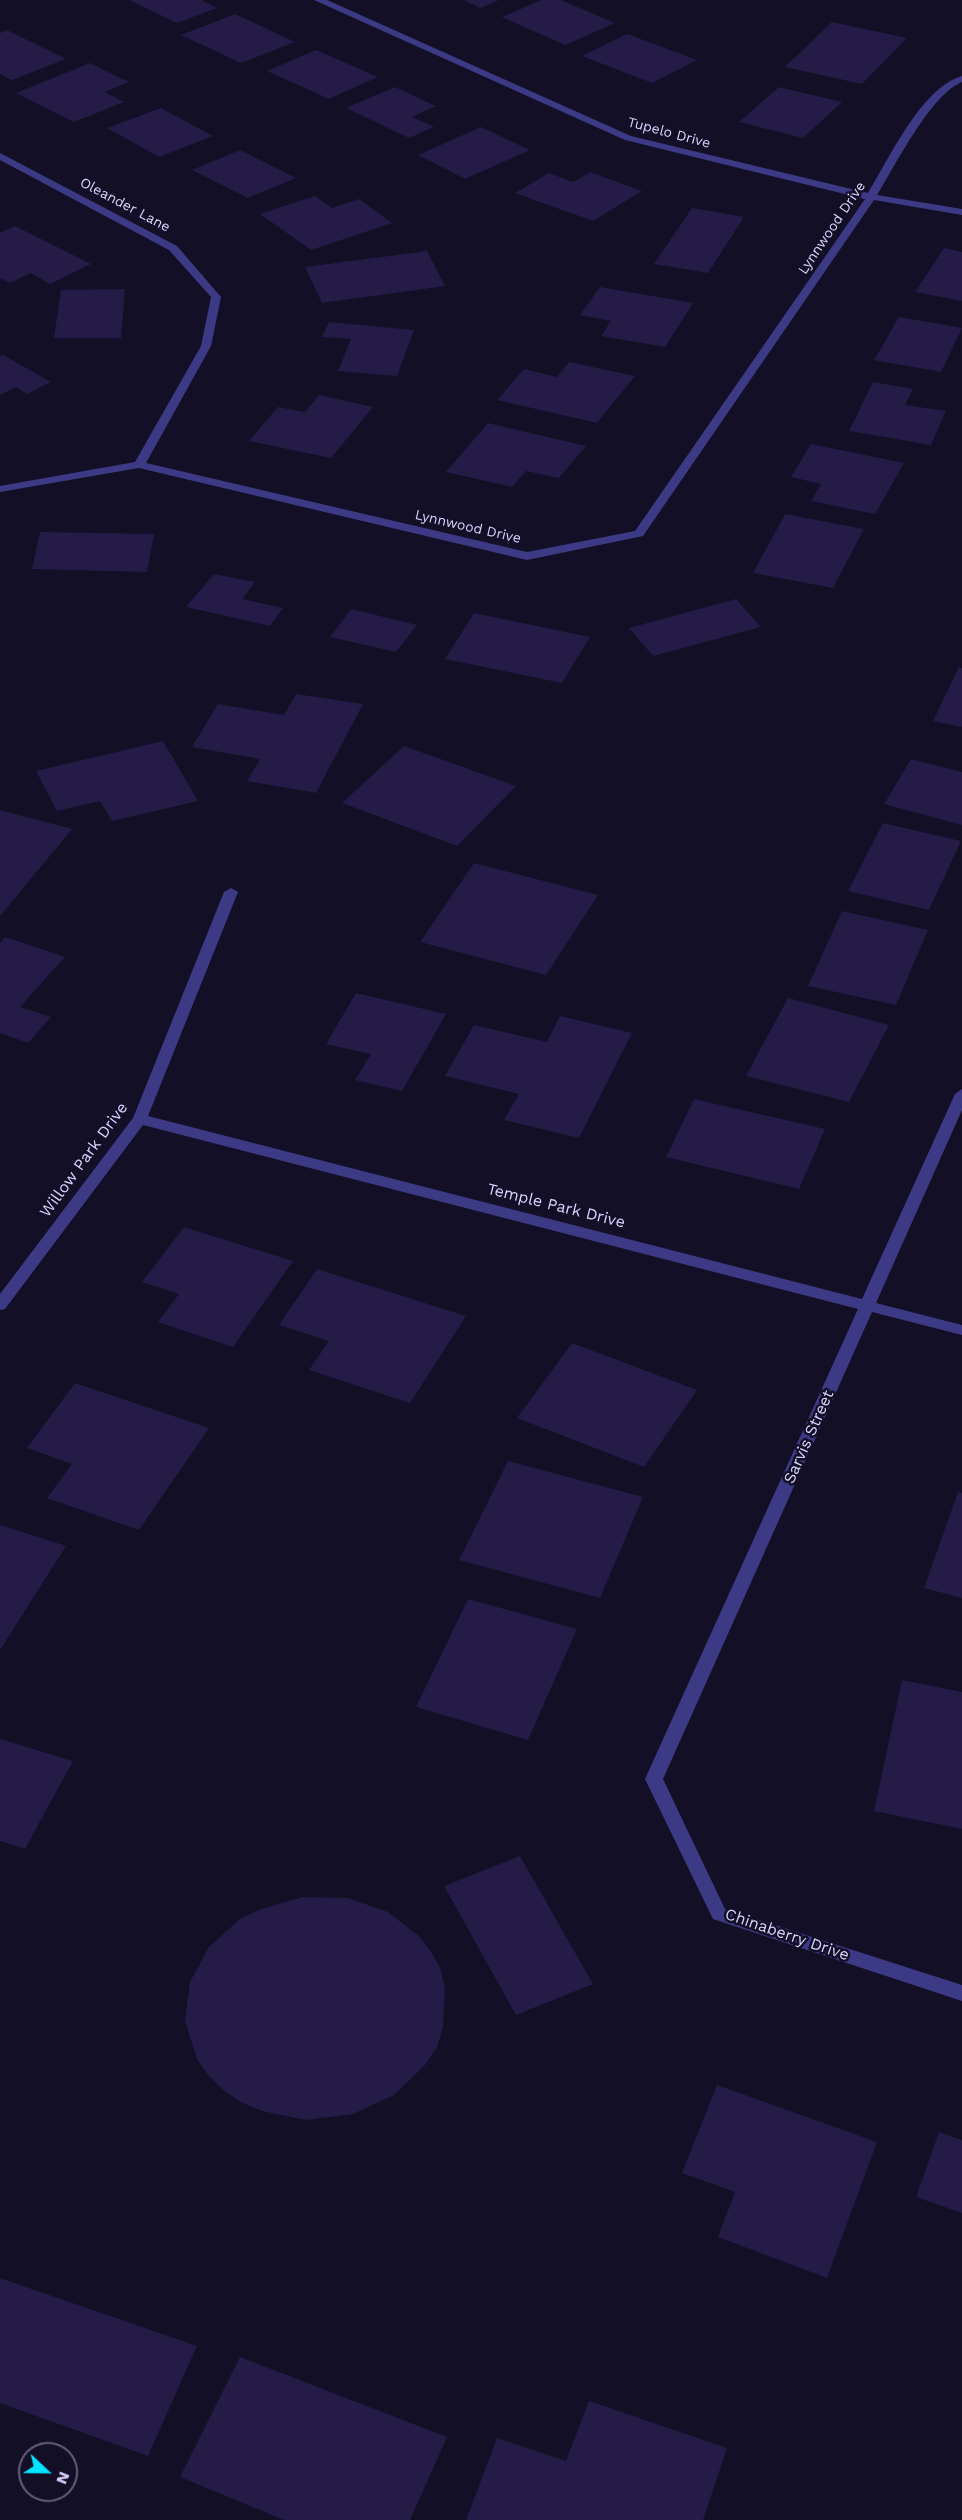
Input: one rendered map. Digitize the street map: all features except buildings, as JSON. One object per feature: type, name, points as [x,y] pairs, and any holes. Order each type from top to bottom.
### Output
[{"type":"street","name":"Tupelo Drive","points":[[319,0],[628,138],[872,197],[962,212]]},
{"type":"street","name":"Lynnwood Drive","points":[[0,489],[139,465],[527,556],[639,534],[872,197],[925,109],[952,83],[962,80]]},
{"type":"street","name":"Oleander Lane","points":[[0,156],[173,248],[216,297],[206,346],[139,465]]},
{"type":"street","name":"Willow Park Drive","points":[[0,1305],[140,1119],[231,892]]},
{"type":"street","name":"Sarvis Street","points":[[654,1779],[962,1094]]},
{"type":"street","name":"Temple Park Drive","points":[[140,1119],[869,1304],[962,1330]]},
{"type":"street","name":"Chinaberry Drive","points":[[654,1779],[719,1914],[962,1993]]}]
